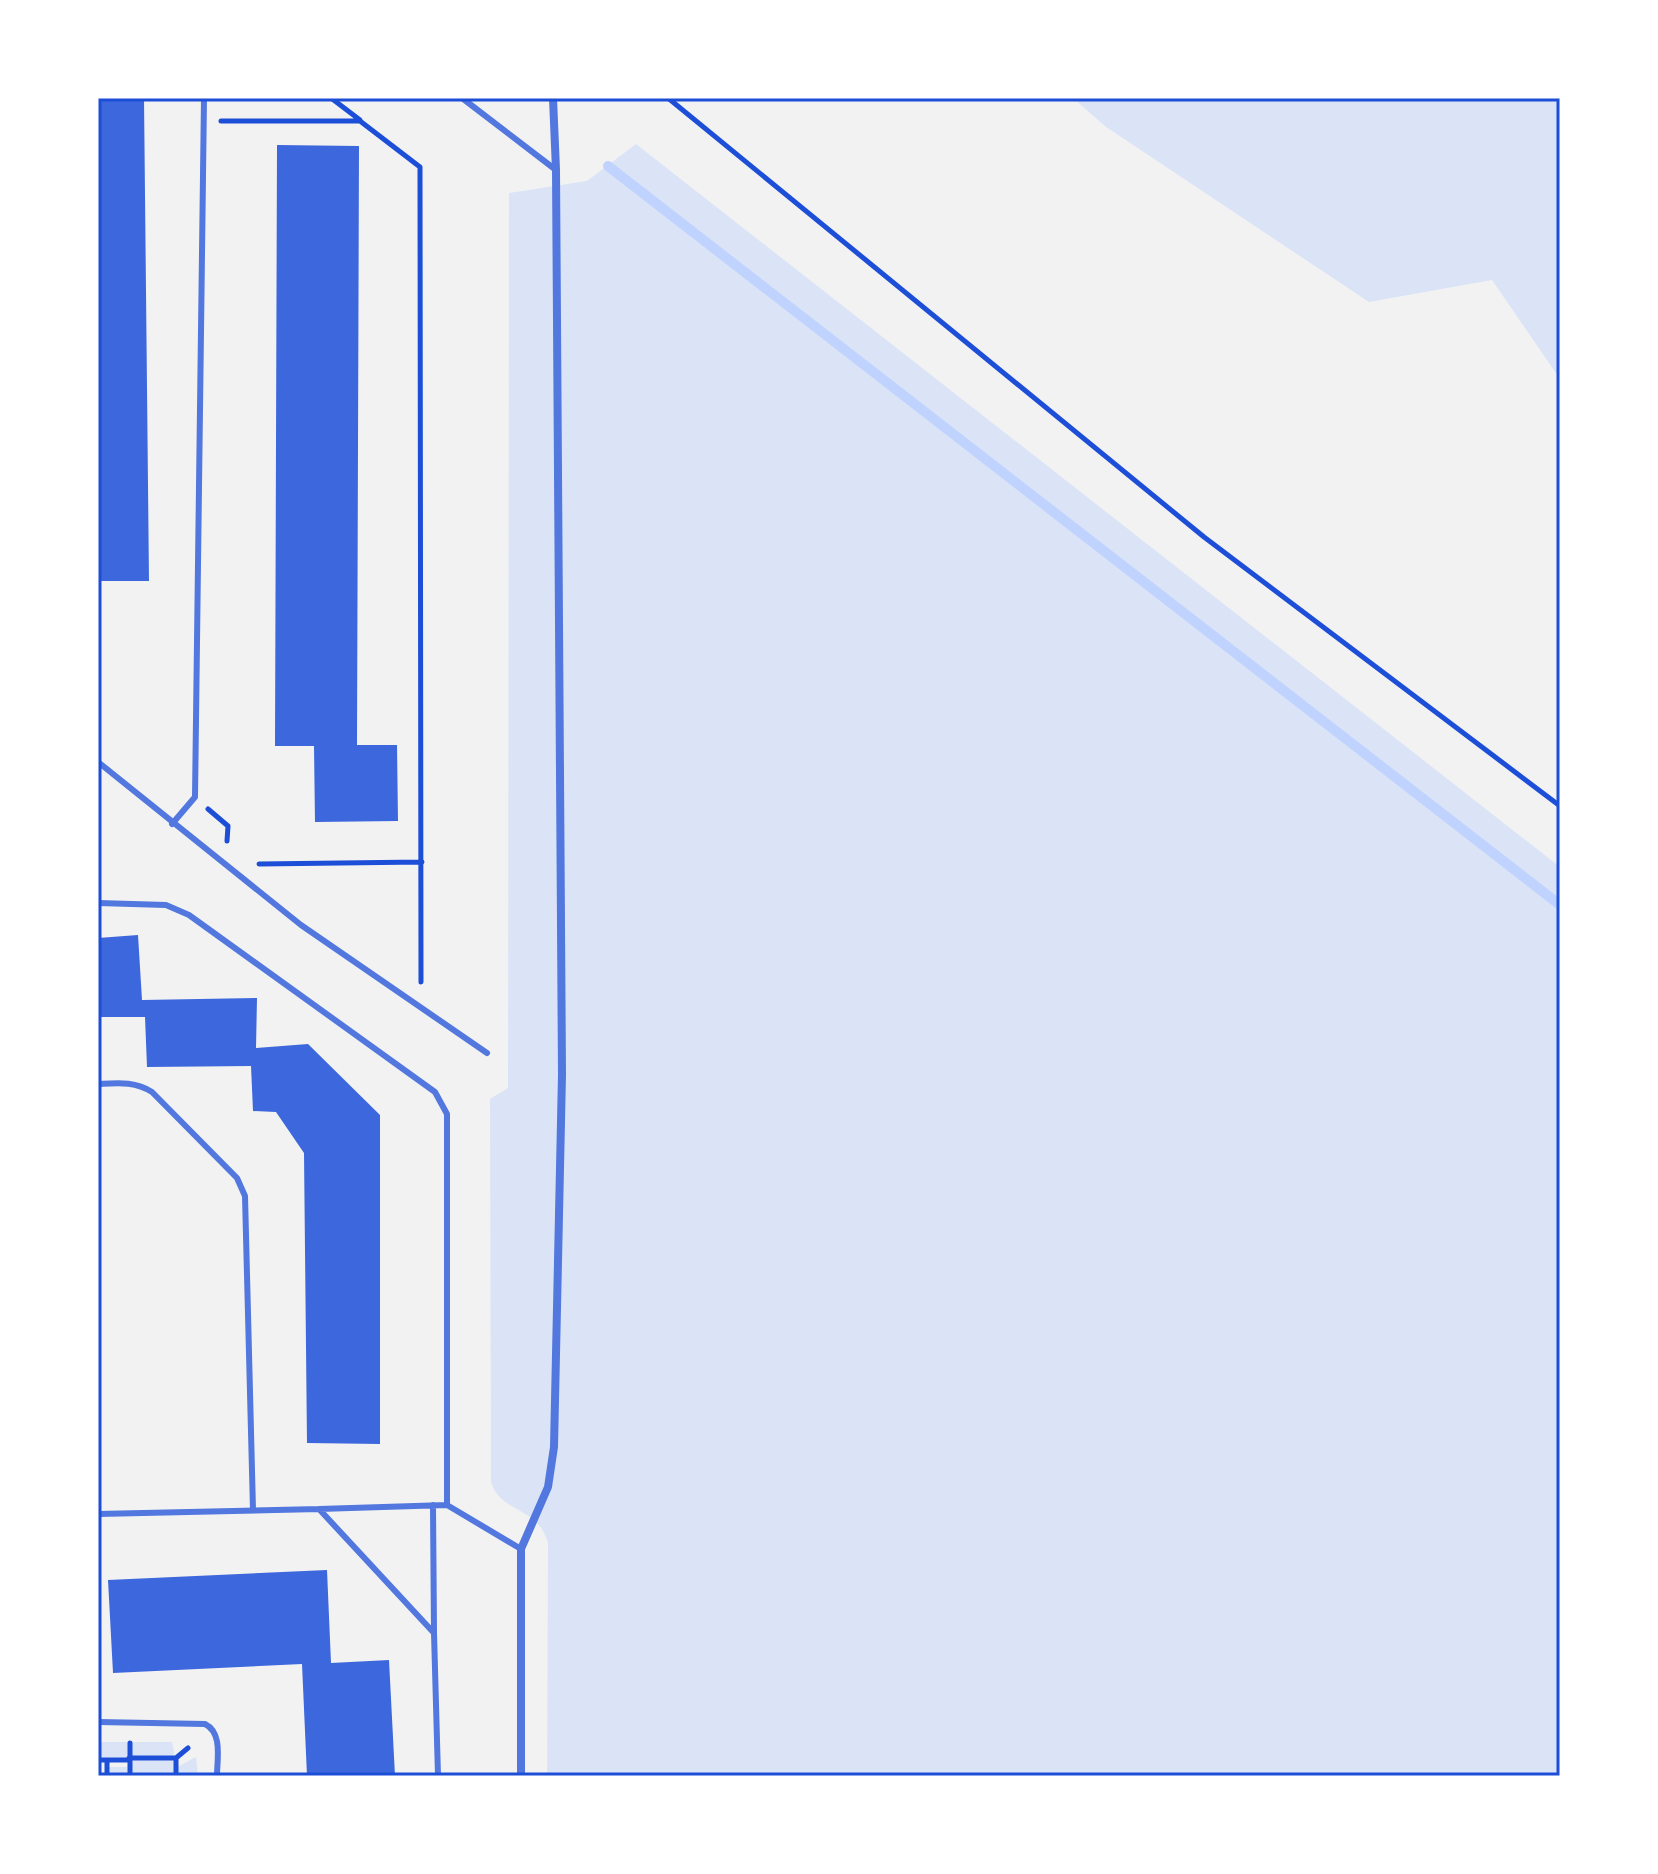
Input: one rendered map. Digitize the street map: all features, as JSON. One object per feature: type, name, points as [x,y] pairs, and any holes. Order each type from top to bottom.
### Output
[{"type":"street","points":[[521,1776],[521,1549],[548,1487],[554,1447],[562,1075],[553,98]]},
{"type":"lane","points":[[172,824],[195,797],[204,98]]},
{"type":"lane","points":[[463,99],[556,170]]},
{"type":"lane","points":[[98,762],[301,925],[487,1053]]},
{"type":"lane","points":[[98,903],[166,905],[189,915],[435,1092],[442,1102],[447,1114],[447,1505]]},
{"type":"lane","points":[[98,1084],[129,1083],[141,1085],[152,1092],[237,1178],[245,1196],[253,1510]]},
{"type":"lane","points":[[433,1505],[438,1776]]},
{"type":"lane","points":[[98,1514],[447,1505],[521,1549]]},
{"type":"lane","points":[[319,1509],[434,1633]]},
{"type":"lane","points":[[98,1722],[205,1724],[216,1734],[217,1776]]},
{"type":"path","points":[[331,98],[420,167],[421,988],[413,1003]]},
{"type":"path","points":[[668,98],[1204,537],[1560,806]]},
{"type":"path","points":[[204,121],[360,121]]},
{"type":"path","points":[[195,797],[228,826],[227,841],[236,852]]},
{"type":"path","points":[[246,864],[422,862]]},
{"type":"path","points":[[130,1742],[130,1776]]},
{"type":"path","points":[[98,1760],[176,1758],[188,1748]]},
{"type":"path","points":[[176,1758],[176,1776]]},
{"type":"path","points":[[107,1760],[107,1776]]},
{"type":"shaded area","points":[[1073,98],[1560,98],[1560,379],[1492,280],[1369,302],[1106,127]]},
{"type":"shaded area","points":[[636,144],[1560,867],[1560,1776],[547,1776],[548,1543],[536,1522],[502,1499],[491,1482],[490,1099],[508,1088],[509,193],[587,181]]},
{"type":"shaded area","points":[[98,1742],[172,1742],[177,1767],[196,1757],[198,1776],[107,1776],[107,1767],[129,1767],[129,1760],[98,1760]]},
{"type":"building","points":[[98,98],[144,98],[149,581],[98,581]]},
{"type":"building","points":[[277,145],[359,146],[357,745],[397,745],[398,821],[315,822],[314,746],[275,746]]},
{"type":"building","points":[[138,935],[142,1000],[257,998],[256,1048],[308,1044],[380,1115],[380,1444],[307,1443],[304,1153],[276,1112],[253,1111],[251,1066],[147,1067],[145,1017],[98,1017],[98,938]]},
{"type":"building","points":[[327,1570],[331,1663],[389,1660],[395,1776],[307,1776],[302,1664],[113,1673],[108,1580]]},
{"type":"waterway","points":[[608,166],[1560,905]]}]
